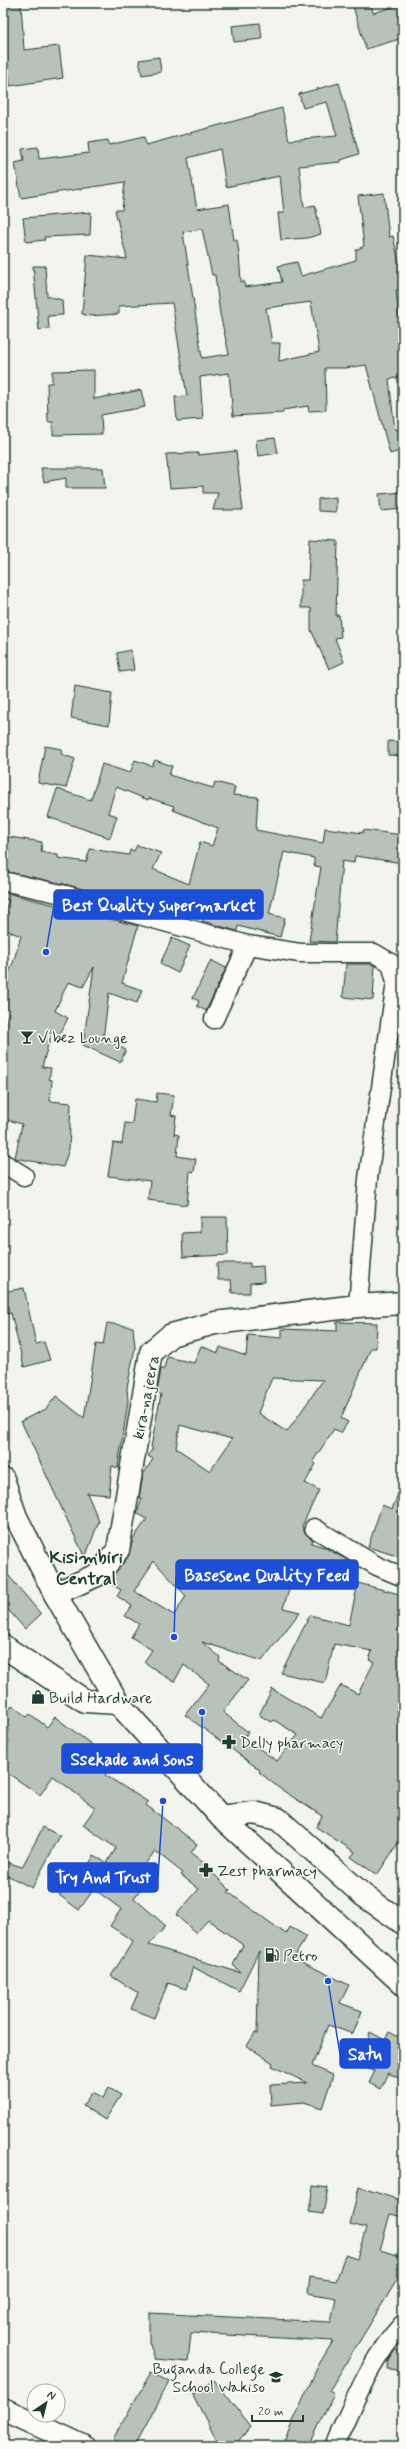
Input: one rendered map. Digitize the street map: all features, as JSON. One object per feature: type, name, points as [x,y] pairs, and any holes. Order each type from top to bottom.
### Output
[{"type":"street","points":[[3,881],[66,895],[248,945],[300,953],[374,953],[391,963],[396,982],[368,1179],[358,1306]]},
{"type":"street","points":[[214,1019],[248,945]]},
{"type":"street","points":[[3,1163],[24,1176]]},
{"type":"street","name":"kira-najeera","points":[[55,1594],[99,1574],[118,1550],[151,1352],[171,1335],[215,1323],[358,1306],[403,1303]]},
{"type":"street","points":[[3,1479],[16,1517],[55,1594],[118,1703],[221,1816],[403,1984]]},
{"type":"street","points":[[314,1528],[377,1566],[403,1577]]},
{"type":"street","points":[[3,1646],[85,1702],[118,1703]]},
{"type":"street","points":[[221,1816],[254,1814],[278,1819],[363,1895],[403,1923]]},
{"type":"street","points":[[334,2446],[366,2376],[391,2338],[403,2324]]},
{"type":"street","points":[[3,2409],[83,2446]]},
{"type":"building","points":[[3,3],[21,3],[24,50],[59,46],[63,78],[10,86],[5,43]]},
{"type":"building","points":[[352,3],[371,3],[373,13],[403,4],[403,38],[366,49]]},
{"type":"building","points":[[260,23],[262,39],[234,42],[232,26]]},
{"type":"building","points":[[159,57],[161,72],[142,75],[139,60]]},
{"type":"building","points":[[339,83],[359,154],[341,160],[341,162],[299,166],[304,207],[315,205],[321,234],[307,238],[281,240],[278,213],[284,213],[280,176],[226,187],[220,149],[188,158],[197,209],[229,204],[234,240],[237,240],[239,253],[241,282],[244,281],[245,287],[282,282],[278,266],[297,262],[301,276],[356,260],[356,250],[364,246],[358,196],[384,193],[389,237],[393,236],[400,267],[403,266],[403,289],[396,290],[403,353],[403,377],[389,379],[395,430],[403,428],[403,450],[390,454],[366,365],[346,368],[325,368],[326,410],[309,411],[308,406],[283,410],[283,413],[233,416],[229,373],[200,377],[203,419],[177,421],[175,397],[187,396],[172,303],[119,306],[119,314],[89,316],[82,314],[87,255],[127,259],[115,210],[122,210],[125,182],[21,198],[15,163],[24,161],[22,149],[38,147],[39,159],[89,153],[88,143],[108,140],[109,145],[144,137],[146,145],[282,108],[289,140],[337,136],[327,102],[303,108],[299,94]],"holes":[[[202,229],[212,275],[215,275],[220,314],[229,354],[202,358],[183,232]],[[311,302],[319,352],[279,361],[280,343],[272,343],[266,308]]]},
{"type":"building","points":[[91,212],[90,235],[44,237],[45,240],[26,242],[23,218]]},
{"type":"building","points":[[33,266],[45,266],[47,296],[62,300],[63,315],[48,316],[49,329],[39,330]]},
{"type":"building","points":[[94,370],[94,399],[141,390],[145,407],[101,415],[102,434],[53,435],[53,422],[48,422],[47,383],[52,383],[52,371]]},
{"type":"building","points":[[275,438],[278,453],[258,456],[256,440]]},
{"type":"building","points":[[236,451],[243,510],[213,510],[218,493],[203,493],[203,486],[170,488],[166,454],[198,453],[198,455]]},
{"type":"building","points":[[41,468],[103,468],[105,488],[66,488],[66,478],[44,482]]},
{"type":"building","points":[[403,492],[403,509],[381,511],[379,494]]},
{"type":"building","points":[[336,497],[336,512],[318,511],[318,499]]},
{"type":"building","points":[[310,539],[338,541],[336,616],[339,615],[341,637],[335,638],[344,662],[329,669],[311,630],[311,608],[301,608],[301,580],[308,580]]},
{"type":"building","points":[[131,650],[134,670],[120,672],[117,653]]},
{"type":"building","points":[[75,686],[112,693],[109,725],[71,718]]},
{"type":"building","points":[[388,741],[403,742],[403,756],[388,755]]},
{"type":"building","points":[[45,746],[62,749],[61,754],[75,759],[66,788],[38,783]]},
{"type":"building","points":[[135,760],[152,766],[155,760],[172,766],[169,775],[213,788],[215,782],[235,787],[233,795],[258,797],[256,830],[323,843],[325,828],[363,833],[363,830],[403,835],[403,863],[355,856],[354,863],[342,861],[335,942],[309,941],[321,867],[314,866],[314,858],[284,852],[269,914],[285,918],[280,937],[238,926],[237,931],[202,921],[208,908],[182,899],[176,911],[149,898],[145,906],[68,885],[3,871],[3,836],[42,842],[41,852],[58,855],[58,858],[86,862],[90,849],[129,855],[130,850],[134,851],[137,845],[161,853],[153,869],[189,884],[200,842],[212,846],[218,828],[173,810],[174,806],[149,798],[148,800],[116,787],[108,813],[117,816],[110,838],[48,817],[57,789],[91,800],[102,764],[130,773]]},
{"type":"building","points":[[3,892],[138,926],[122,983],[142,990],[137,1003],[109,993],[103,1039],[126,1050],[120,1062],[83,1045],[94,967],[83,987],[68,982],[55,1011],[68,1018],[60,1034],[52,1030],[42,1067],[51,1068],[49,1079],[52,1080],[50,1101],[71,1103],[69,1149],[63,1167],[15,1158],[22,1124],[3,1119],[3,1028],[10,1010],[3,1007],[3,986],[13,963],[21,936],[3,929],[3,914],[9,900],[3,899]]},
{"type":"building","points":[[172,938],[190,946],[178,973],[160,964]]},
{"type":"building","points":[[211,960],[226,968],[206,1011],[197,1006],[199,1001],[193,998]]},
{"type":"building","points":[[346,964],[371,964],[375,966],[373,1000],[343,997]]},
{"type":"building","points":[[157,1093],[174,1095],[171,1115],[176,1116],[174,1134],[179,1135],[177,1156],[196,1159],[194,1172],[190,1171],[187,1205],[148,1200],[150,1181],[108,1176],[113,1143],[122,1144],[125,1123],[132,1124],[135,1099],[156,1102]]},
{"type":"building","points":[[200,1217],[227,1217],[228,1255],[183,1257],[182,1233],[200,1232]]},
{"type":"building","points":[[217,1263],[250,1263],[250,1267],[263,1266],[264,1282],[250,1283],[250,1293],[232,1293],[231,1280],[218,1280]]},
{"type":"building","points":[[24,1288],[36,1344],[44,1342],[50,1360],[24,1367],[11,1313],[3,1315],[3,1292]]},
{"type":"building","points":[[337,1322],[377,1323],[376,1348],[371,1348],[341,1418],[348,1422],[341,1433],[334,1429],[313,1461],[316,1464],[305,1483],[319,1490],[302,1526],[305,1533],[313,1540],[311,1543],[324,1547],[349,1561],[342,1583],[315,1574],[312,1584],[293,1578],[283,1608],[300,1612],[262,1661],[202,1642],[220,1657],[219,1661],[248,1680],[223,1712],[248,1732],[244,1738],[277,1761],[298,1735],[274,1720],[272,1722],[259,1715],[272,1689],[321,1718],[341,1685],[358,1694],[374,1662],[369,1660],[372,1651],[334,1644],[325,1683],[281,1673],[310,1615],[349,1625],[358,1583],[403,1595],[403,1836],[377,1875],[351,1857],[355,1852],[316,1827],[322,1816],[279,1788],[259,1772],[260,1770],[185,1715],[209,1684],[184,1665],[174,1682],[144,1662],[152,1650],[131,1637],[139,1624],[125,1616],[132,1606],[117,1596],[121,1590],[108,1582],[128,1557],[133,1539],[147,1519],[137,1513],[142,1498],[139,1498],[143,1475],[153,1459],[148,1456],[153,1448],[151,1447],[161,1394],[157,1392],[161,1369],[164,1369],[167,1357],[194,1363],[201,1346],[218,1353],[220,1347],[246,1356],[248,1335],[282,1338],[282,1329],[337,1331]],"holes":[[[272,1378],[323,1380],[287,1432],[258,1413]],[[180,1425],[232,1439],[210,1471],[176,1448]],[[154,1561],[186,1596],[174,1615],[134,1591]]]},
{"type":"building","points":[[107,1323],[133,1327],[135,1348],[127,1388],[128,1402],[118,1468],[112,1466],[109,1495],[87,1493],[99,1521],[85,1558],[21,1421],[46,1409],[56,1396],[84,1418],[96,1344],[103,1345]]},
{"type":"building","points":[[402,1484],[403,1558],[368,1547],[382,1505],[392,1509]]},
{"type":"building","points":[[3,1569],[41,1614],[25,1629],[3,1604]]},
{"type":"building","points":[[3,1702],[12,1708],[13,1706],[27,1717],[30,1714],[47,1727],[55,1717],[115,1762],[105,1775],[148,1802],[146,1805],[197,1844],[191,1853],[213,1870],[212,1872],[230,1890],[228,1892],[286,1934],[290,1927],[306,1936],[294,1958],[349,1985],[340,2003],[362,2011],[353,2034],[328,2025],[312,2066],[333,2075],[322,2108],[304,2102],[271,2105],[270,2085],[307,2083],[272,2066],[273,2063],[247,2046],[255,2033],[257,2034],[259,1951],[239,1991],[193,1967],[186,1989],[168,1983],[154,2018],[131,2009],[138,1993],[111,1976],[133,1941],[110,1926],[121,1909],[94,1889],[79,1910],[59,1895],[68,1882],[75,1886],[94,1856],[107,1863],[116,1848],[83,1825],[95,1808],[53,1776],[40,1795],[3,1770]],"holes":[[[155,1851],[183,1873],[181,1875],[199,1889],[176,1915],[196,1933],[208,1920],[243,1945],[233,1965],[241,1973],[149,1945],[166,1926],[134,1898],[142,1887],[133,1880]]]},
{"type":"building","points":[[43,1827],[60,1836],[32,1888],[3,1873],[3,1861],[22,1867]]},
{"type":"building","points":[[370,2032],[385,2040],[389,2032],[403,2039],[403,2080],[388,2073],[380,2089],[369,2083],[375,2071],[361,2067]]},
{"type":"building","points":[[109,2088],[121,2095],[105,2120],[83,2106],[92,2092],[103,2098]]},
{"type":"building","points":[[313,2186],[328,2188],[323,2214],[309,2212]]},
{"type":"building","points":[[359,2187],[403,2201],[403,2217],[390,2214],[380,2250],[403,2257],[403,2276],[400,2275],[329,2391],[334,2394],[309,2446],[282,2446],[318,2366],[333,2341],[191,2333],[188,2362],[155,2359],[149,2342],[149,2313],[331,2322],[336,2298],[308,2293],[310,2277],[336,2281],[345,2255],[357,2259],[366,2228],[350,2224]]},
{"type":"building","points":[[395,2350],[403,2351],[403,2370],[387,2369],[388,2361]]},
{"type":"building","points":[[151,2372],[169,2382],[135,2446],[124,2446],[113,2439]]},
{"type":"building","points":[[214,2380],[251,2426],[236,2444],[217,2441],[193,2395]]},
{"type":"place","name":"Best Quality supermarket","points":[[46,952]]},
{"type":"place","name":"Vibez Lounge","points":[[27,1037]]},
{"type":"place","name":"Basesene Quality Feed","points":[[174,1637]]},
{"type":"place","name":"Build Hardware","points":[[38,1697]]},
{"type":"place","name":"Ssekade and sons","points":[[202,1712]]},
{"type":"place","name":"Delly pharmacy","points":[[229,1742]]},
{"type":"place","name":"Try And Trust","points":[[163,1801]]},
{"type":"place","name":"Zest pharmacy","points":[[206,1870]]},
{"type":"place","name":"Petro","points":[[272,1955]]},
{"type":"place","name":"Satu","points":[[328,1981]]},
{"type":"place","name":"Buganda College School Wakiso","points":[[276,2377]]},
{"type":"district","name":"Kisimbiri Central","points":[[86,1567]]}]
